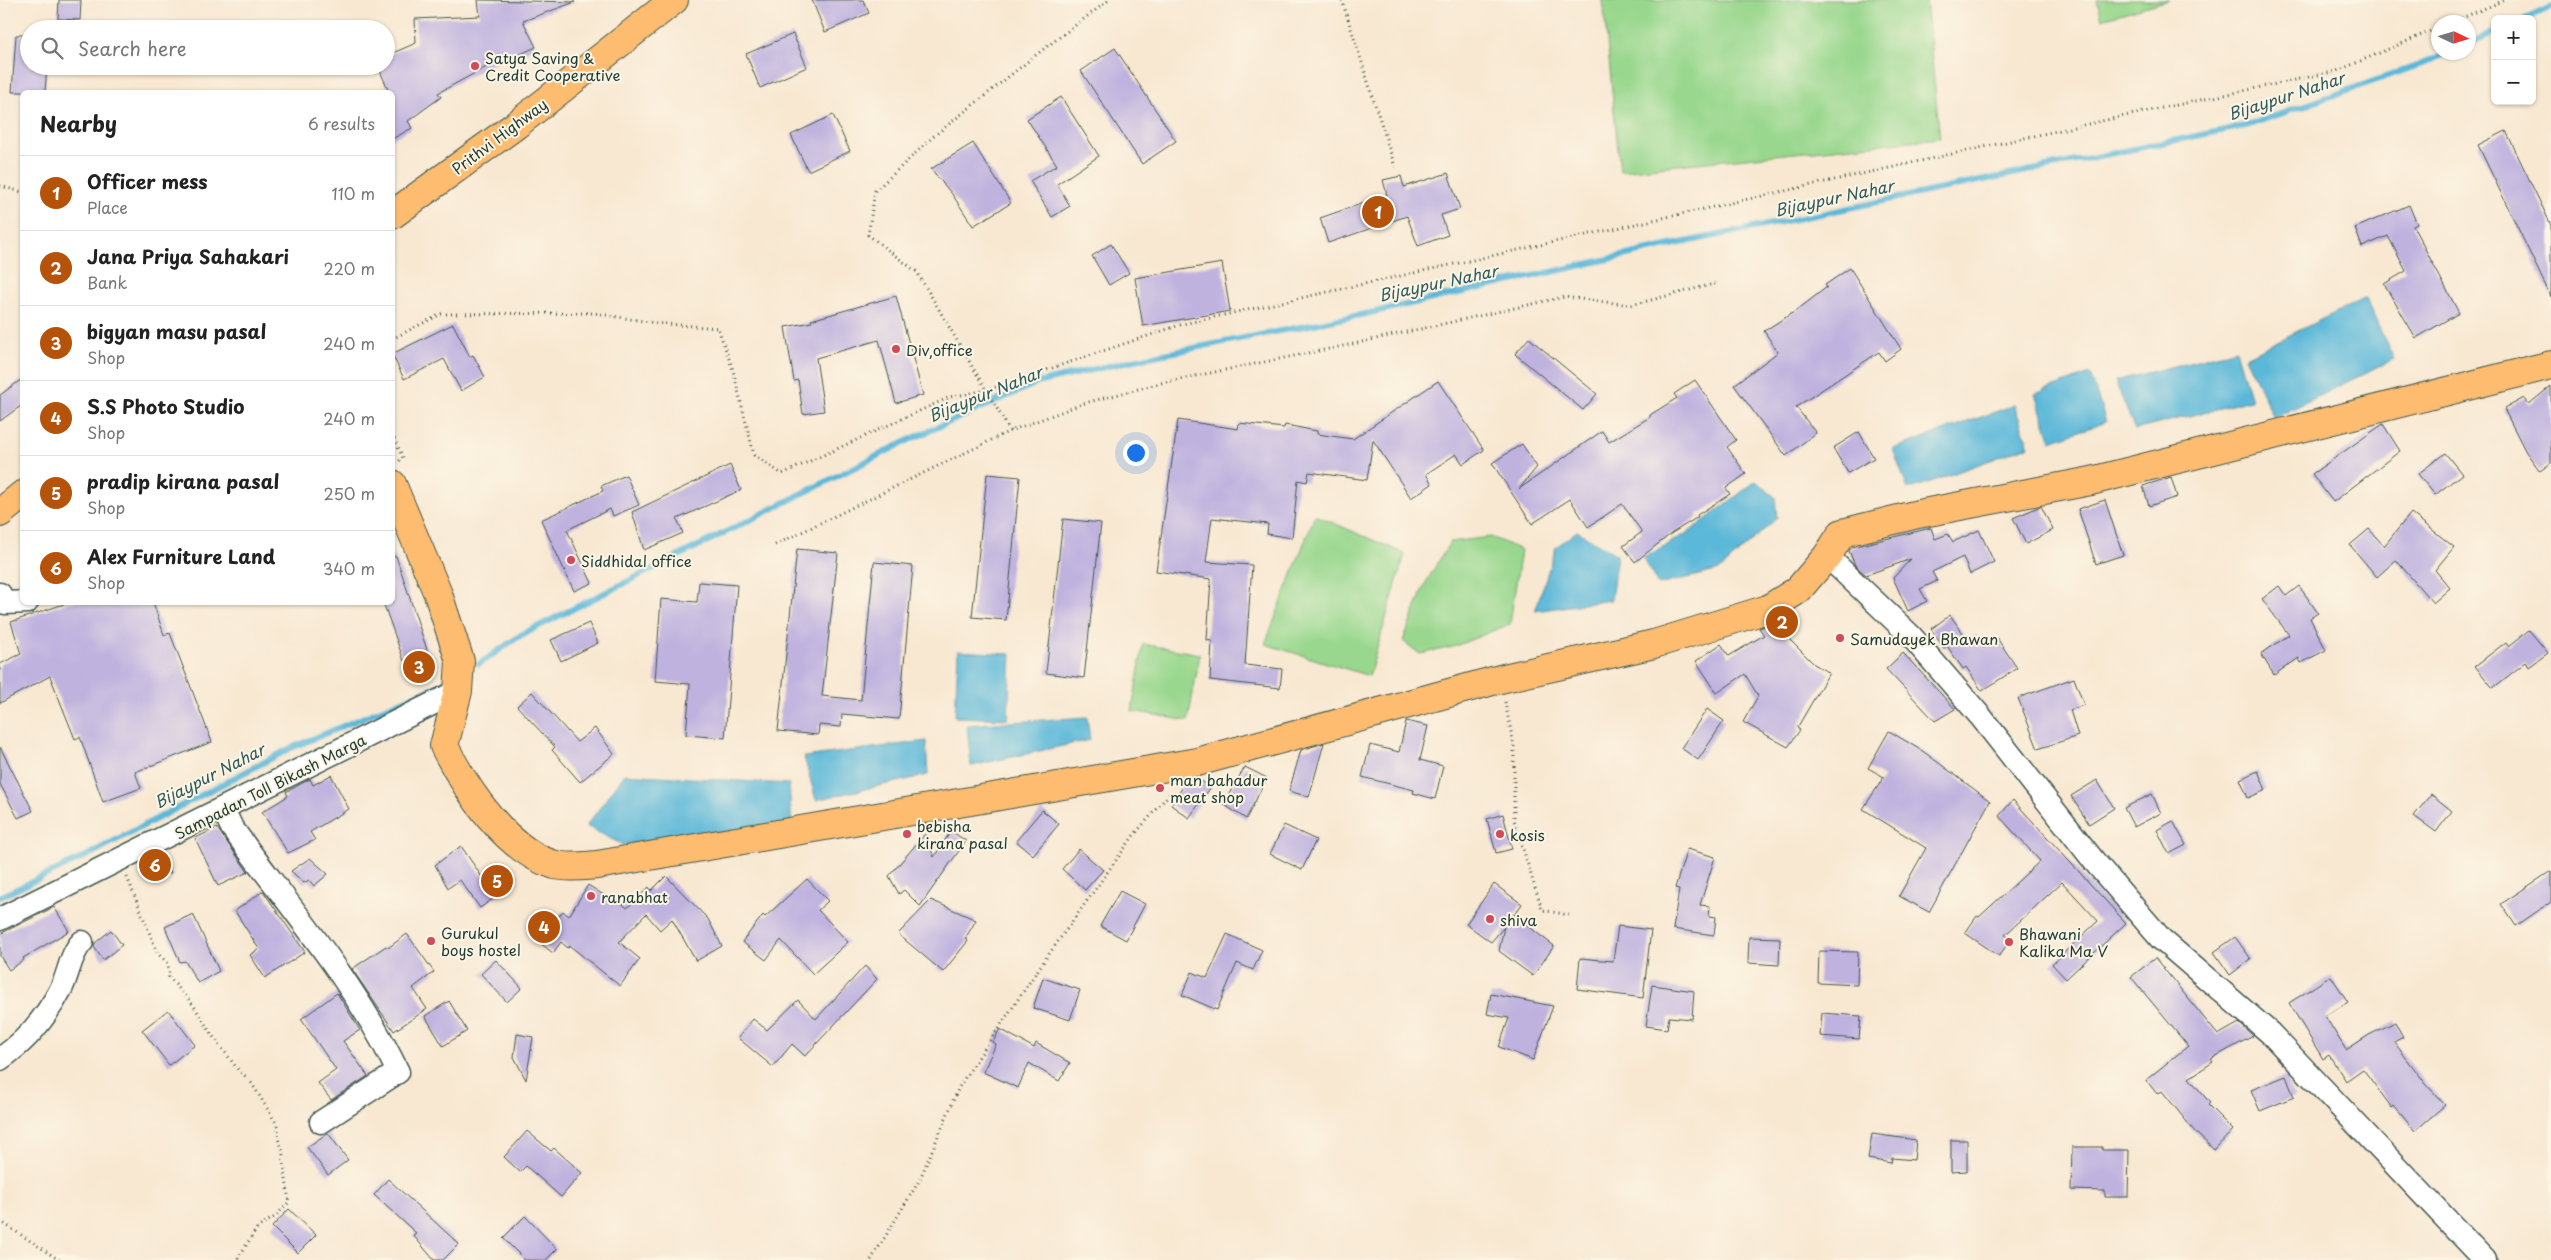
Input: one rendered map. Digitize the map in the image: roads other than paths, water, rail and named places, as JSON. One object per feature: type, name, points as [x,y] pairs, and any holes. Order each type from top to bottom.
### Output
[{"type":"main road","name":"Prithvi Highway","points":[[395,213],[516,125],[674,0]]},
{"type":"main road","points":[[395,491],[438,594],[460,661],[458,691],[444,746],[462,781],[519,846],[555,865],[597,865],[1197,762],[1500,679],[1654,644],[1768,609],[1798,590],[1827,556],[1842,533],[1918,514],[2091,481],[2551,365]]},
{"type":"main road","points":[[0,513],[20,497]]},
{"type":"street","points":[[1827,556],[1911,636],[1981,717],[2094,861],[2161,939],[2270,1033],[2485,1260]]},
{"type":"street","points":[[0,594],[6,603],[20,602]]},
{"type":"street","name":"Sampadan Toll Bikash Marga","points":[[0,919],[122,860],[458,691]]},
{"type":"street","points":[[223,809],[232,828],[339,972],[388,1050],[398,1072],[321,1122]]},
{"type":"street","points":[[0,1059],[16,1048],[38,1027],[61,988],[73,960],[74,951],[82,942]]},
{"type":"water","points":[[2365,298],[2394,359],[2274,418],[2245,357]]},
{"type":"water","points":[[2236,350],[2251,400],[2135,430],[2115,381]]},
{"type":"water","points":[[2090,374],[2106,422],[2051,441],[2035,394]]},
{"type":"water","points":[[2014,405],[2029,446],[1908,490],[1893,449]]},
{"type":"water","points":[[1756,481],[1775,497],[1777,518],[1720,570],[1658,585],[1643,558],[1689,532]]},
{"type":"water","points":[[1577,531],[1617,555],[1611,600],[1535,611],[1556,547]]},
{"type":"water","points":[[958,651],[1011,654],[1008,719],[955,717]]},
{"type":"water","points":[[1087,717],[1090,740],[971,766],[967,725]]},
{"type":"water","points":[[926,741],[928,775],[816,800],[804,757]]},
{"type":"water","points":[[625,774],[789,784],[792,824],[623,845],[586,826]]},
{"type":"waterway","name":"Bijaypur Nahar","points":[[2534,15],[2551,7]]},
{"type":"waterway","name":"Bijaypur Nahar","points":[[2476,40],[2491,34]]},
{"type":"waterway","name":"Bijaypur Nahar","points":[[479,664],[521,635],[909,440],[1037,383],[1134,360],[1370,313],[1671,245],[2249,125],[2431,60]]},
{"type":"waterway","name":"Bijaypur Nahar","points":[[0,897],[86,856],[289,749],[435,687]]},
{"type":"place","name":"Satya Saving & Credit Cooperative","points":[[475,66]]},
{"type":"place","name":"Officer mess","points":[[1378,212]]},
{"type":"place","name":"Div,office","points":[[896,349]]},
{"type":"place","name":"Siddhidal office","points":[[571,560]]},
{"type":"place","name":"Jana Priya Sahakari","points":[[1782,622]]},
{"type":"place","name":"Samudayek Bhawan","points":[[1840,638]]},
{"type":"place","name":"bigyan masu pasal","points":[[419,667]]},
{"type":"place","name":"man bahadur meat shop","points":[[1160,788]]},
{"type":"place","name":"bebisha kirana pasal","points":[[907,834]]},
{"type":"place","name":"kosis","points":[[1500,834]]},
{"type":"place","name":"Alex Furniture Land","points":[[155,865]]},
{"type":"place","name":"pradip kirana pasal","points":[[497,881]]},
{"type":"place","name":"ranabhat","points":[[591,896]]},
{"type":"place","name":"shiva","points":[[1490,919]]},
{"type":"place","name":"S.S Photo Studio","points":[[544,927]]},
{"type":"place","name":"Gurukul boys hostel","points":[[431,941]]},
{"type":"place","name":"Bhawani Kalika Ma V","points":[[2009,942]]}]
